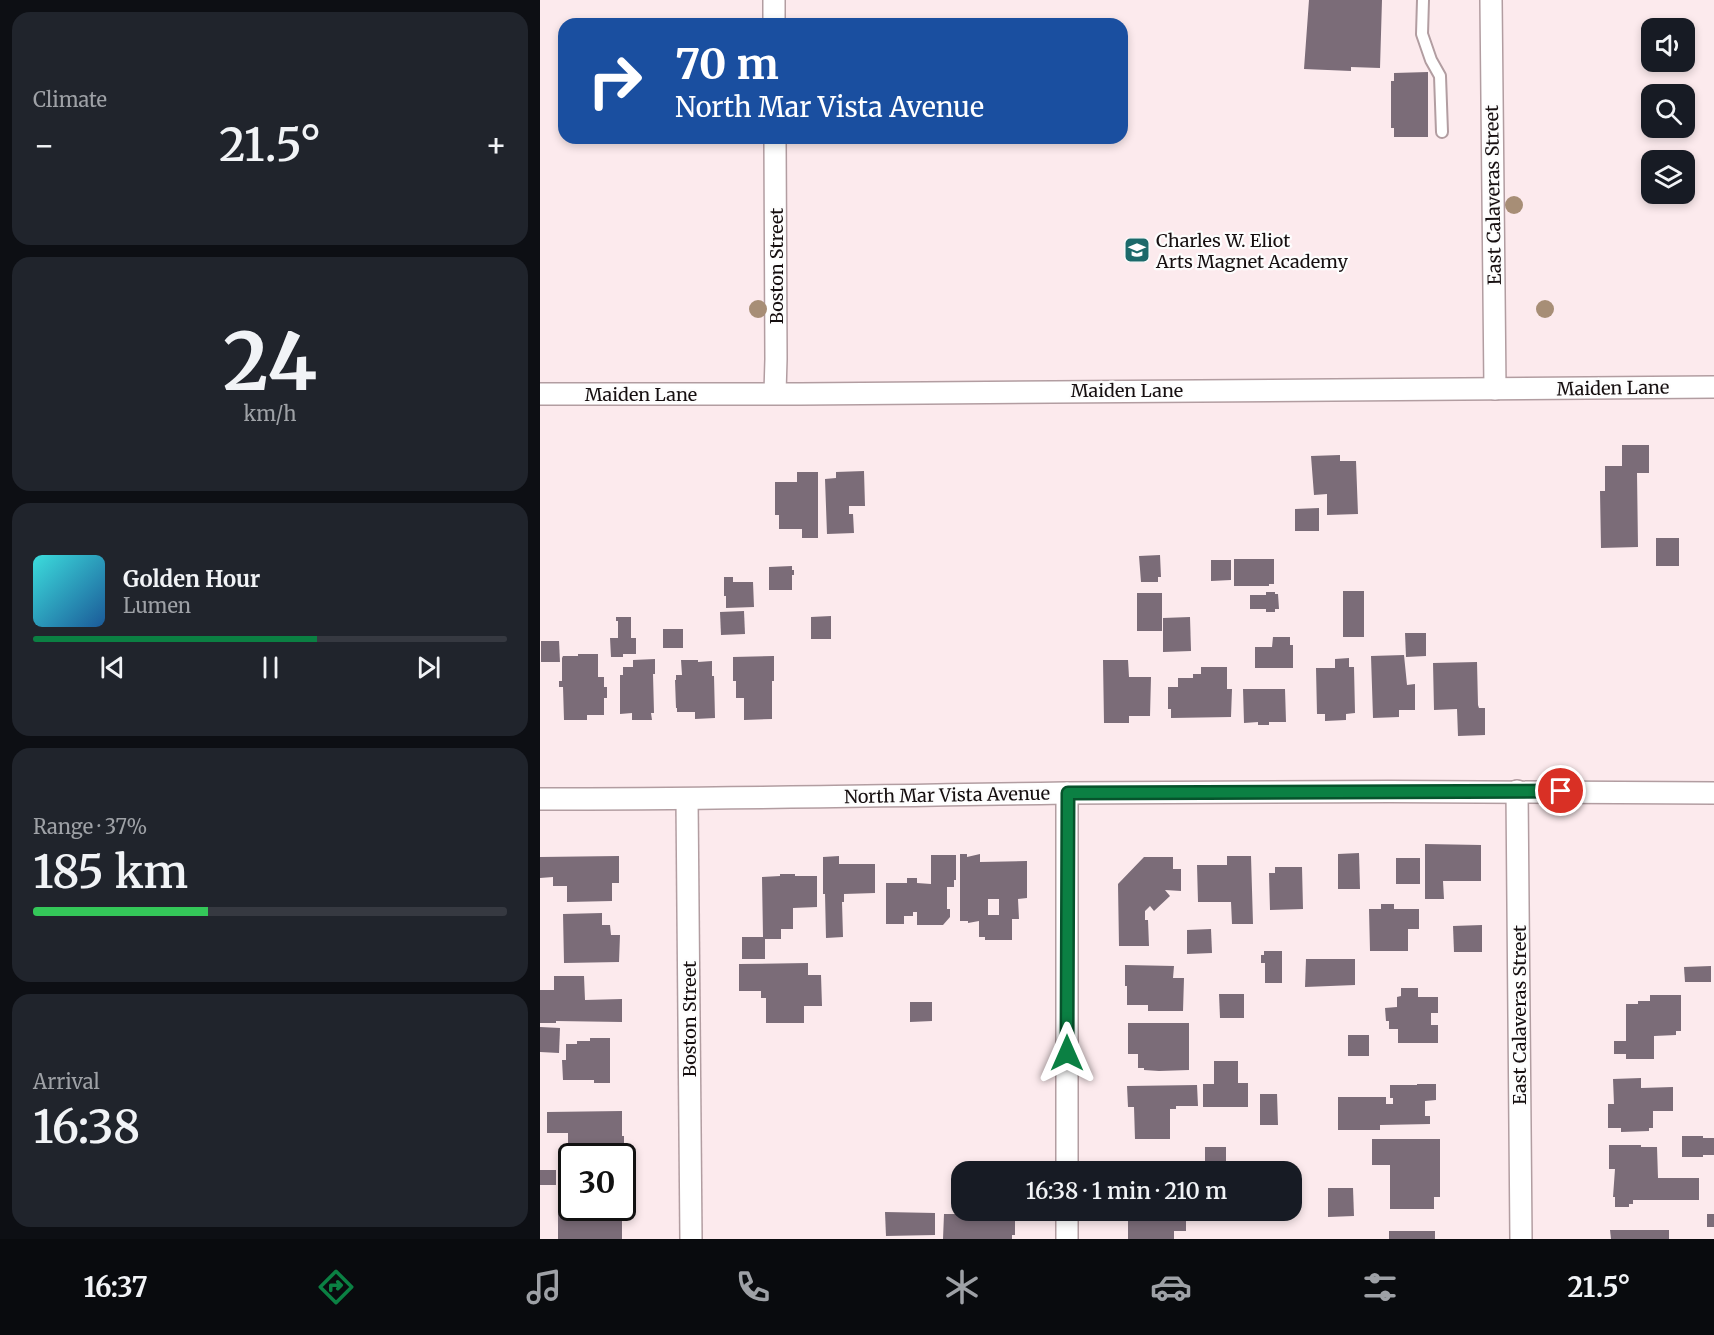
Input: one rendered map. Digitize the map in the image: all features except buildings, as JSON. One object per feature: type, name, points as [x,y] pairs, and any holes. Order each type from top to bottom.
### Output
[{"type":"street","points":[[774,0],[774,18]]},
{"type":"street","name":"East Calaveras Street","points":[[1491,0],[1495,389]]},
{"type":"street","name":"Boston Street","points":[[775,144],[775,393]]},
{"type":"street","name":"Maiden Lane","points":[[540,394],[1714,387]]},
{"type":"street","name":"East Calaveras Street","points":[[1517,791],[1521,1239]]},
{"type":"street","name":"North Mar Vista Avenue","points":[[540,799],[1068,793],[1517,791],[1714,793]]},
{"type":"street","points":[[1067,1161],[1068,793]]},
{"type":"street","name":"Boston Street","points":[[687,799],[691,1239]]},
{"type":"street","points":[[1067,1221],[1067,1239]]},
{"type":"lane","points":[[1423,0],[1422,34],[1431,60],[1440,76],[1442,132]]},
{"type":"place","name":"Charles W. Eliot Arts Magnet Academy","points":[[1137,250]]},
{"type":"route","points":[[1067,1053],[1068,793],[1561,791]]}]
